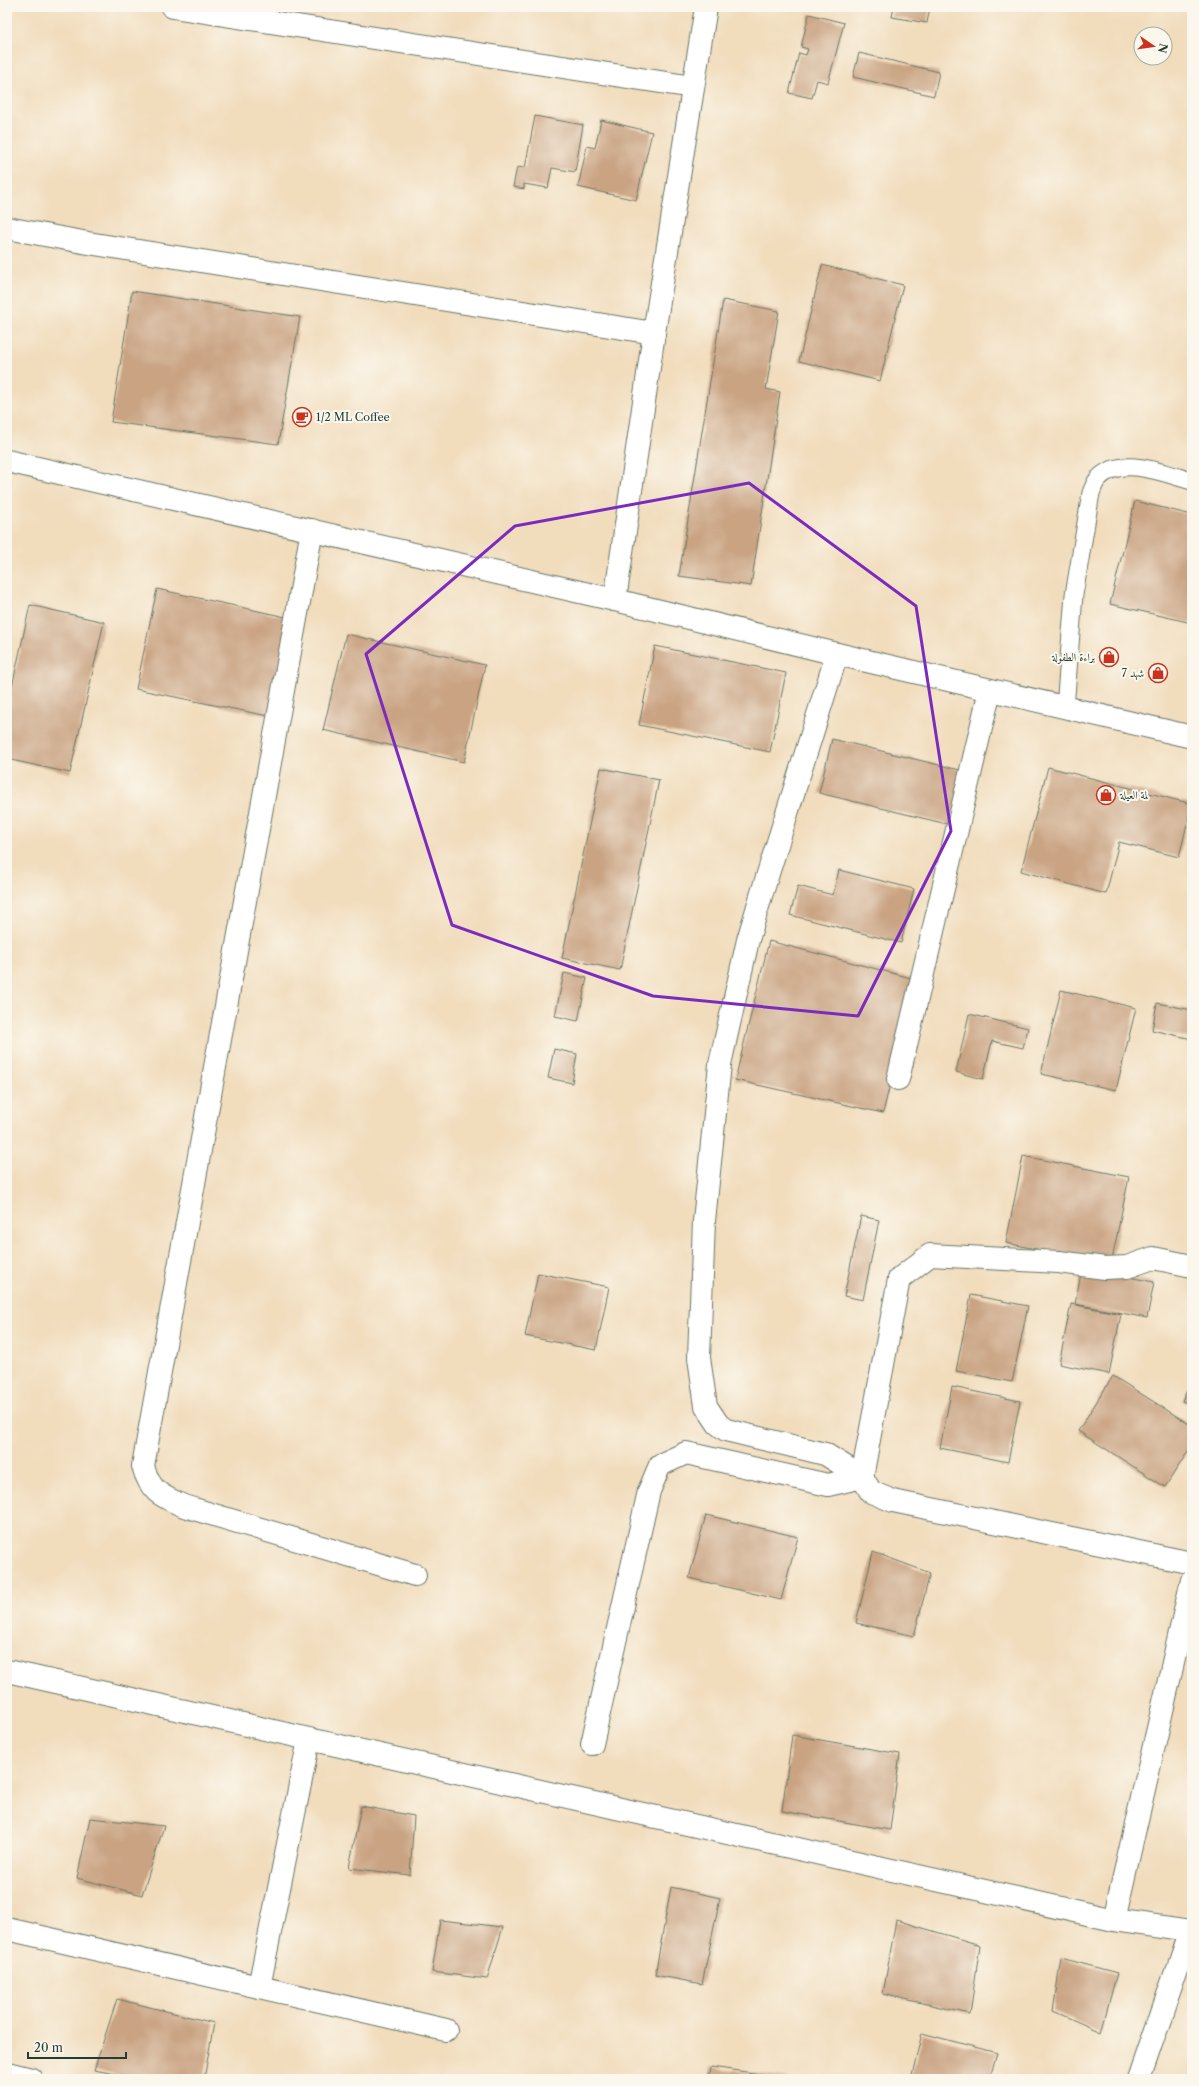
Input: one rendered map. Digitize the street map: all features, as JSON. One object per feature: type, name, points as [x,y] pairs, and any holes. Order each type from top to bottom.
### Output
[{"type":"street","points":[[173,7],[693,87]]},
{"type":"street","points":[[615,600],[654,333],[706,7]]},
{"type":"street","points":[[7,228],[88,243],[654,333]]},
{"type":"street","points":[[7,461],[615,600],[837,654],[1192,737]]},
{"type":"street","points":[[312,530],[143,1466],[146,1480],[154,1491],[184,1506],[414,1575]]},
{"type":"street","points":[[837,654],[759,904],[720,1064],[704,1221],[699,1358],[706,1406],[718,1424],[726,1430],[825,1454],[862,1477],[871,1492],[893,1501],[1192,1563]]},
{"type":"street","points":[[898,1079],[990,690]]},
{"type":"street","points":[[862,1477],[899,1279],[930,1255],[1059,1262],[1105,1268],[1127,1267],[1153,1258],[1192,1266]]},
{"type":"street","points":[[592,1744],[649,1491],[660,1464],[686,1453],[828,1485],[862,1477]]},
{"type":"street","points":[[1114,1920],[1192,1580]]},
{"type":"street","points":[[7,1671],[1114,1920],[1191,1931],[1139,2079]]},
{"type":"street","points":[[259,1987],[309,1740]]},
{"type":"street","points":[[7,1929],[446,2030]]},
{"type":"street","points":[[7,2073],[31,2079]]},
{"type":"lane","points":[[1065,708],[1074,595],[1091,493],[1098,479],[1107,472],[1131,467],[1192,481]]},
{"type":"highlighted area","points":[[749,483],[916,606],[951,831],[858,1016],[653,996],[452,925],[366,654],[515,526]]},
{"type":"building","points":[[894,7],[930,7],[927,23],[892,17]]},
{"type":"building","points":[[809,14],[844,23],[828,83],[817,80],[812,98],[789,93],[799,53],[806,55],[808,49],[801,47]]},
{"type":"building","points":[[859,53],[939,72],[934,96],[853,77]]},
{"type":"building","points":[[535,116],[583,125],[575,172],[552,168],[548,188],[524,184],[524,189],[513,187],[517,167],[525,168]]},
{"type":"building","points":[[601,120],[652,132],[636,200],[578,187],[587,146],[595,148]]},
{"type":"building","points":[[822,265],[903,285],[880,381],[799,361]]},
{"type":"building","points":[[132,291],[300,317],[278,444],[111,422]]},
{"type":"building","points":[[723,300],[779,311],[766,389],[780,392],[751,586],[679,576]]},
{"type":"building","points":[[1135,501],[1192,515],[1192,623],[1110,604]]},
{"type":"building","points":[[157,589],[295,619],[273,717],[136,689]]},
{"type":"building","points":[[30,605],[104,622],[70,773],[7,759],[7,710]]},
{"type":"building","points":[[346,634],[485,665],[464,762],[323,730]]},
{"type":"building","points":[[655,646],[786,673],[770,752],[639,725]]},
{"type":"building","points":[[832,739],[964,771],[951,825],[819,793]]},
{"type":"building","points":[[1048,767],[1192,804],[1179,857],[1119,842],[1106,894],[1021,871]]},
{"type":"building","points":[[601,768],[659,780],[620,970],[562,958]]},
{"type":"building","points":[[839,870],[914,889],[901,943],[790,915],[798,886],[833,895]]},
{"type":"building","points":[[769,941],[915,979],[883,1113],[735,1080]]},
{"type":"building","points":[[564,973],[587,978],[578,1021],[555,1016]]},
{"type":"building","points":[[1061,990],[1136,1008],[1116,1090],[1041,1074]]},
{"type":"building","points":[[1157,1003],[1192,1010],[1192,1039],[1152,1030]]},
{"type":"building","points":[[969,1014],[1028,1028],[1023,1048],[992,1041],[983,1079],[956,1072]]},
{"type":"building","points":[[554,1049],[577,1054],[572,1083],[548,1078]]},
{"type":"building","points":[[1023,1156],[1129,1177],[1111,1264],[1006,1243]]},
{"type":"building","points":[[861,1216],[879,1220],[863,1300],[844,1296]]},
{"type":"building","points":[[1082,1268],[1154,1282],[1147,1318],[1075,1304]]},
{"type":"building","points":[[538,1273],[609,1287],[596,1350],[525,1336]]},
{"type":"building","points":[[971,1295],[1028,1306],[1012,1382],[956,1371]]},
{"type":"building","points":[[1071,1304],[1121,1314],[1109,1374],[1059,1364]]},
{"type":"building","points":[[1113,1376],[1192,1426],[1192,1445],[1165,1487],[1078,1431]]},
{"type":"building","points":[[1192,1380],[1192,1405],[1182,1401]]},
{"type":"building","points":[[952,1387],[1020,1401],[1008,1462],[940,1448]]},
{"type":"building","points":[[706,1515],[798,1537],[781,1600],[689,1578]]},
{"type":"building","points":[[873,1552],[930,1573],[914,1636],[856,1623]]},
{"type":"building","points":[[792,1735],[900,1754],[890,1830],[782,1811]]},
{"type":"building","points":[[361,1806],[414,1816],[410,1875],[349,1868]]},
{"type":"building","points":[[90,1818],[164,1826],[142,1895],[77,1878]]},
{"type":"building","points":[[671,1887],[720,1898],[702,1984],[655,1975]]},
{"type":"building","points":[[440,1920],[503,1927],[487,1979],[432,1972]]},
{"type":"building","points":[[896,1920],[980,1945],[970,2014],[883,1994]]},
{"type":"building","points":[[1061,1958],[1117,1973],[1101,2032],[1053,2011]]},
{"type":"building","points":[[117,1999],[214,2023],[204,2079],[143,2079],[94,2070]]},
{"type":"building","points":[[922,2033],[997,2053],[990,2079],[911,2079]]},
{"type":"building","points":[[711,2067],[789,2078],[709,2079]]},
{"type":"building","points":[[566,2076],[580,2078],[580,2079],[566,2079]]},
{"type":"place","name":"1/2 ML Coffee","points":[[302,417]]},
{"type":"place","name":"براءة الطفولة","points":[[1109,657]]},
{"type":"place","name":"شهد 7","points":[[1158,673]]},
{"type":"place","name":"لمة العيلة","points":[[1106,795]]}]
